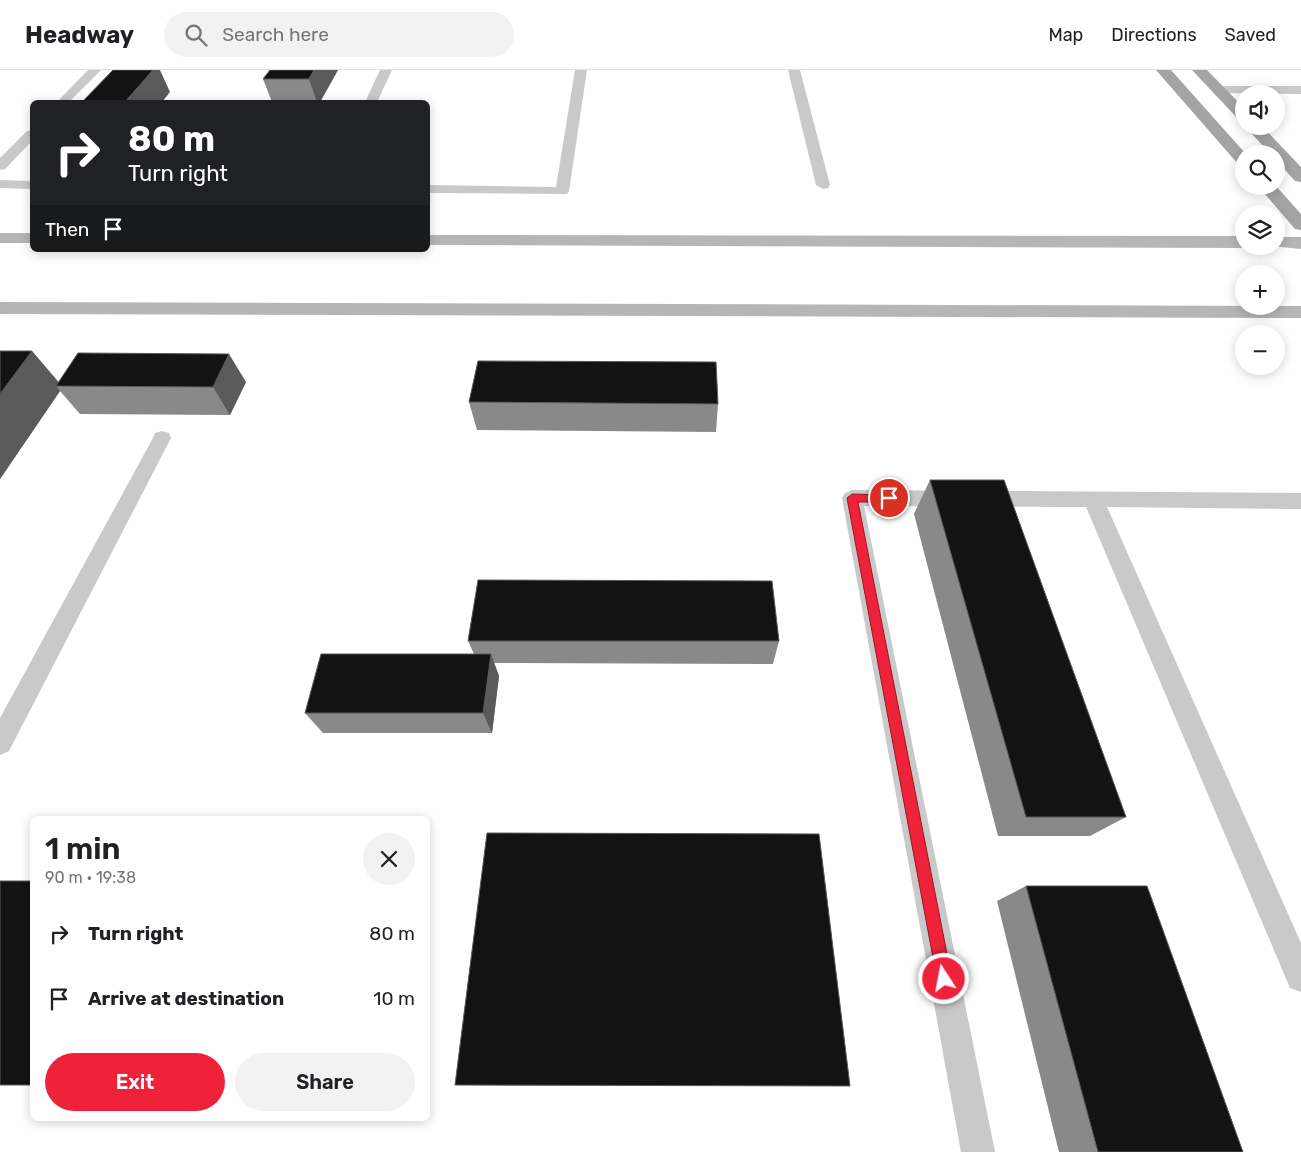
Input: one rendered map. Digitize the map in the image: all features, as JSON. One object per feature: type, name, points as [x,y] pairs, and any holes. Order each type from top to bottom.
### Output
[{"type":"main road","points":[[1163,70],[1235,151]]},
{"type":"main road","points":[[1199,70],[1235,108]]},
{"type":"main road","points":[[1261,135],[1301,177]]},
{"type":"main road","points":[[1274,195],[1301,225]]},
{"type":"street","points":[[0,238],[30,238]]},
{"type":"street","points":[[430,240],[1235,242]]},
{"type":"street","points":[[1285,242],[1301,242]]},
{"type":"street","points":[[0,308],[1301,312]]},
{"type":"lane","points":[[65,100],[96,70]]},
{"type":"lane","points":[[372,100],[386,70]]},
{"type":"lane","points":[[430,189],[562,191],[582,70]]},
{"type":"lane","points":[[794,70],[823,185]]},
{"type":"lane","points":[[1218,90],[1301,90]]},
{"type":"lane","points":[[0,166],[30,136]]},
{"type":"lane","points":[[0,184],[30,185]]},
{"type":"lane","points":[[0,743],[162,438]]},
{"type":"lane","points":[[978,1152],[852,498],[1301,501]]},
{"type":"lane","points":[[1093,499],[1292,936],[1301,977]]},
{"type":"building","points":[[113,70],[153,70],[127,100],[84,100]]},
{"type":"building","points":[[270,70],[314,70],[309,79],[263,79]]},
{"type":"building","points":[[0,351],[32,351],[0,394]]},
{"type":"building","points":[[78,353],[229,354],[213,387],[56,386]]},
{"type":"building","points":[[478,361],[716,362],[718,404],[469,402]]},
{"type":"building","points":[[930,480],[1004,480],[1126,817],[1026,817]]},
{"type":"building","points":[[478,580],[772,581],[779,641],[468,641]]},
{"type":"building","points":[[321,654],[491,654],[483,713],[305,713]]},
{"type":"building","points":[[487,833],[819,834],[850,1086],[455,1085]]},
{"type":"building","points":[[0,881],[30,881],[30,1085],[0,1085]]},
{"type":"building","points":[[1026,886],[1147,886],[1243,1152],[1098,1152]]},
{"type":"route","points":[[889,498],[852,498],[944,979]]}]
